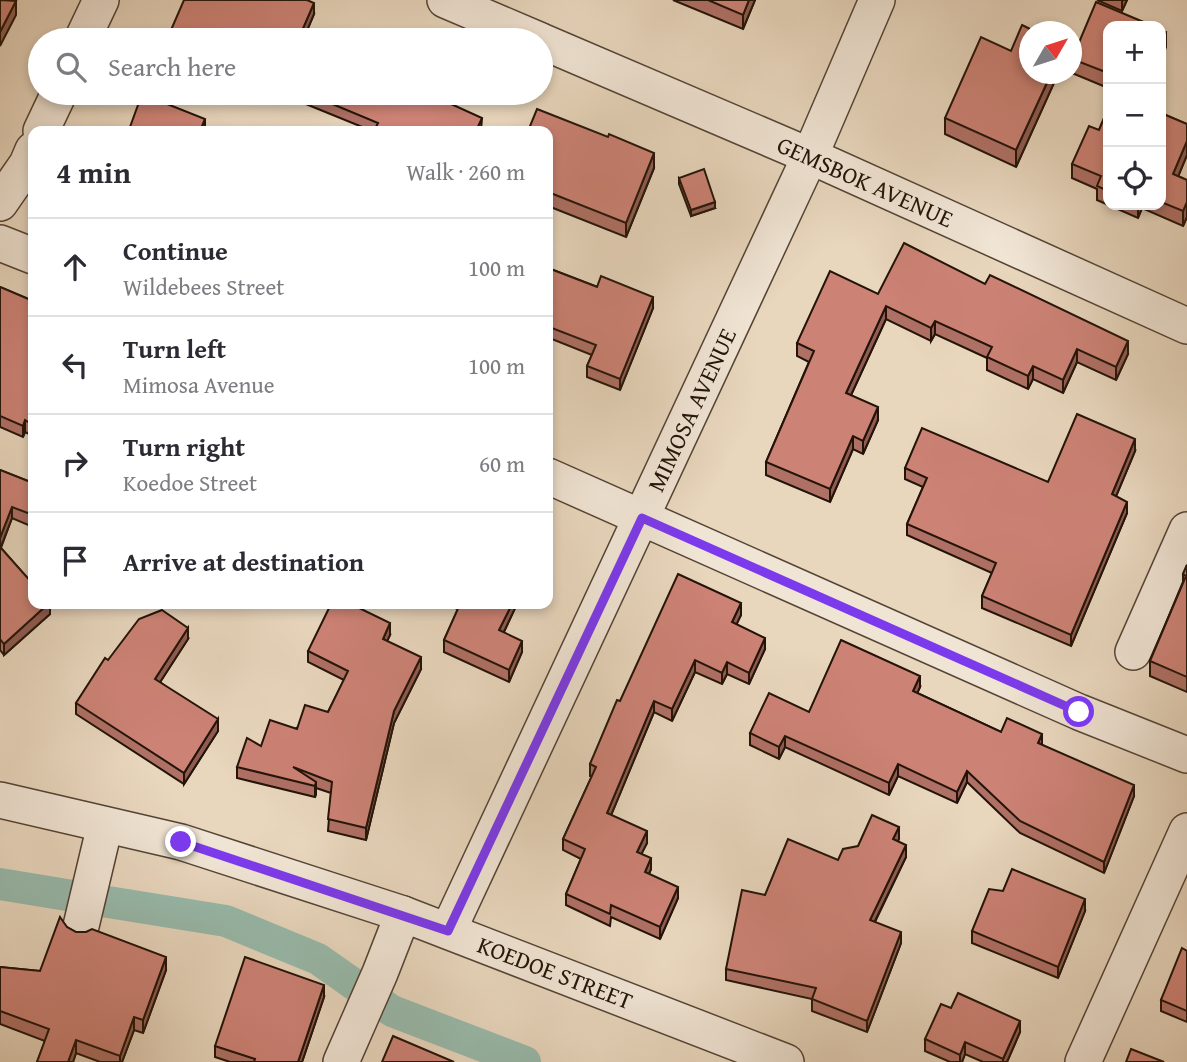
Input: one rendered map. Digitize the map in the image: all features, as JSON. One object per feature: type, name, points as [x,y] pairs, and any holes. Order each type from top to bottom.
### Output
[{"type":"street","points":[[88,28],[101,0]]},
{"type":"street","name":"GEMSBOK AVENUE","points":[[445,0],[510,28]]},
{"type":"street","name":"MIMOSA AVENUE","points":[[448,931],[810,156],[877,0]]},
{"type":"street","name":"GEMSBOK AVENUE","points":[[553,47],[810,156],[1187,326]]},
{"type":"street","points":[[43,126],[53,105]]},
{"type":"street","points":[[0,203],[28,162]]},
{"type":"street","points":[[0,243],[28,254]]},
{"type":"street","points":[[553,478],[1079,712],[1187,755]]},
{"type":"street","points":[[1133,652],[1187,530]]},
{"type":"street","name":"KOEDOE STREET","points":[[0,800],[181,842],[402,914],[786,1062]]},
{"type":"street","points":[[81,926],[105,825]]},
{"type":"street","points":[[1083,1062],[1187,831]]},
{"type":"street","points":[[341,1062],[380,973],[402,914]]},
{"type":"building","points":[[0,0],[16,1],[0,32]]},
{"type":"building","points":[[184,0],[307,0],[314,3],[303,28],[172,28]]},
{"type":"building","points":[[708,0],[749,0],[743,15]]},
{"type":"building","points":[[1096,2],[1141,21],[1103,21],[1103,71],[1082,63],[1082,35]]},
{"type":"building","points":[[1019,32],[1019,84],[1046,84],[1016,150],[945,118],[981,37],[1011,51]]},
{"type":"building","points":[[138,105],[170,105],[205,119],[202,126],[130,126]]},
{"type":"building","points":[[335,105],[453,105],[482,118],[478,126],[376,126],[378,123]]},
{"type":"building","points":[[537,109],[654,153],[626,223],[553,194],[553,126],[530,126]]},
{"type":"building","points":[[1166,115],[1187,124],[1187,141],[1173,174],[1187,180],[1187,202],[1183,211],[1166,204]]},
{"type":"building","points":[[1103,121],[1103,189],[1097,186],[1101,176],[1072,164],[1089,126],[1099,130]]},
{"type":"building","points":[[704,169],[715,202],[691,210],[679,178]]},
{"type":"building","points":[[904,243],[985,284],[990,275],[1128,341],[1116,367],[1077,349],[1063,380],[1033,366],[1028,376],[987,357],[992,347],[935,321],[931,328],[886,306],[846,393],[878,407],[863,441],[853,436],[830,489],[766,462],[814,351],[797,343],[830,271],[878,294]]},
{"type":"building","points":[[553,270],[597,287],[601,276],[653,297],[620,379],[587,366],[596,345],[553,328]]},
{"type":"building","points":[[0,287],[28,299],[28,422],[25,420],[23,426],[0,416]]},
{"type":"building","points":[[1077,414],[1135,439],[1112,494],[1127,502],[1071,635],[982,596],[996,563],[907,524],[927,478],[905,468],[922,428],[1048,482]]},
{"type":"building","points":[[0,470],[28,481],[28,513],[12,507],[0,538]]},
{"type":"building","points":[[0,547],[28,578],[28,609],[42,609],[4,644],[0,639]]},
{"type":"building","points":[[1187,565],[1187,677],[1150,661],[1186,576],[1183,574]]},
{"type":"building","points":[[678,574],[741,603],[732,622],[765,638],[749,673],[727,662],[722,673],[695,660],[672,709],[654,701],[607,813],[647,831],[637,852],[651,858],[645,872],[678,887],[660,927],[611,905],[610,914],[566,894],[585,849],[563,839],[596,767],[590,764],[617,700],[620,701]]},
{"type":"building","points":[[329,609],[361,609],[390,623],[383,639],[421,657],[394,711],[366,828],[328,819],[332,782],[293,767],[316,782],[315,786],[237,767],[247,738],[261,746],[270,720],[297,729],[305,705],[328,712],[348,671],[308,651]]},
{"type":"building","points":[[458,609],[510,609],[499,630],[522,641],[509,670],[444,640]]},
{"type":"building","points":[[162,610],[188,628],[155,679],[218,719],[184,773],[76,703],[105,658],[108,660],[139,619]]},
{"type":"building","points":[[841,640],[920,676],[913,691],[1001,732],[1007,718],[1042,734],[1038,743],[1134,785],[1104,862],[1020,821],[967,771],[957,792],[898,764],[889,783],[785,736],[779,747],[750,733],[769,693],[809,712]]},
{"type":"building","points":[[872,815],[899,827],[893,839],[906,845],[870,920],[901,932],[867,1021],[812,999],[816,988],[726,969],[742,890],[765,895],[788,839],[838,860],[843,849],[858,846]]},
{"type":"building","points":[[1012,869],[1085,899],[1058,967],[972,931],[989,889],[1003,891]]},
{"type":"building","points":[[60,917],[67,927],[76,932],[92,929],[166,957],[143,1020],[134,1017],[120,1056],[76,1040],[68,1062],[37,1062],[49,1029],[0,1011],[0,967],[40,971]]},
{"type":"building","points":[[1182,948],[1187,951],[1187,1011],[1161,1000]]},
{"type":"building","points":[[245,957],[324,985],[298,1062],[254,1062],[255,1059],[215,1046]]},
{"type":"building","points":[[958,993],[1020,1021],[1003,1059],[965,1042],[960,1055],[925,1039],[941,1004],[951,1008]]},
{"type":"building","points":[[393,1036],[454,1062],[382,1062]]},
{"type":"building","points":[[1131,1049],[1164,1062],[1126,1062]]},
{"type":"waterway","points":[[0,884],[79,897]]},
{"type":"waterway","points":[[102,901],[226,921],[318,959],[392,1011],[525,1062]]},
{"type":"route","points":[[181,842],[448,931],[642,518],[1079,712]]}]
